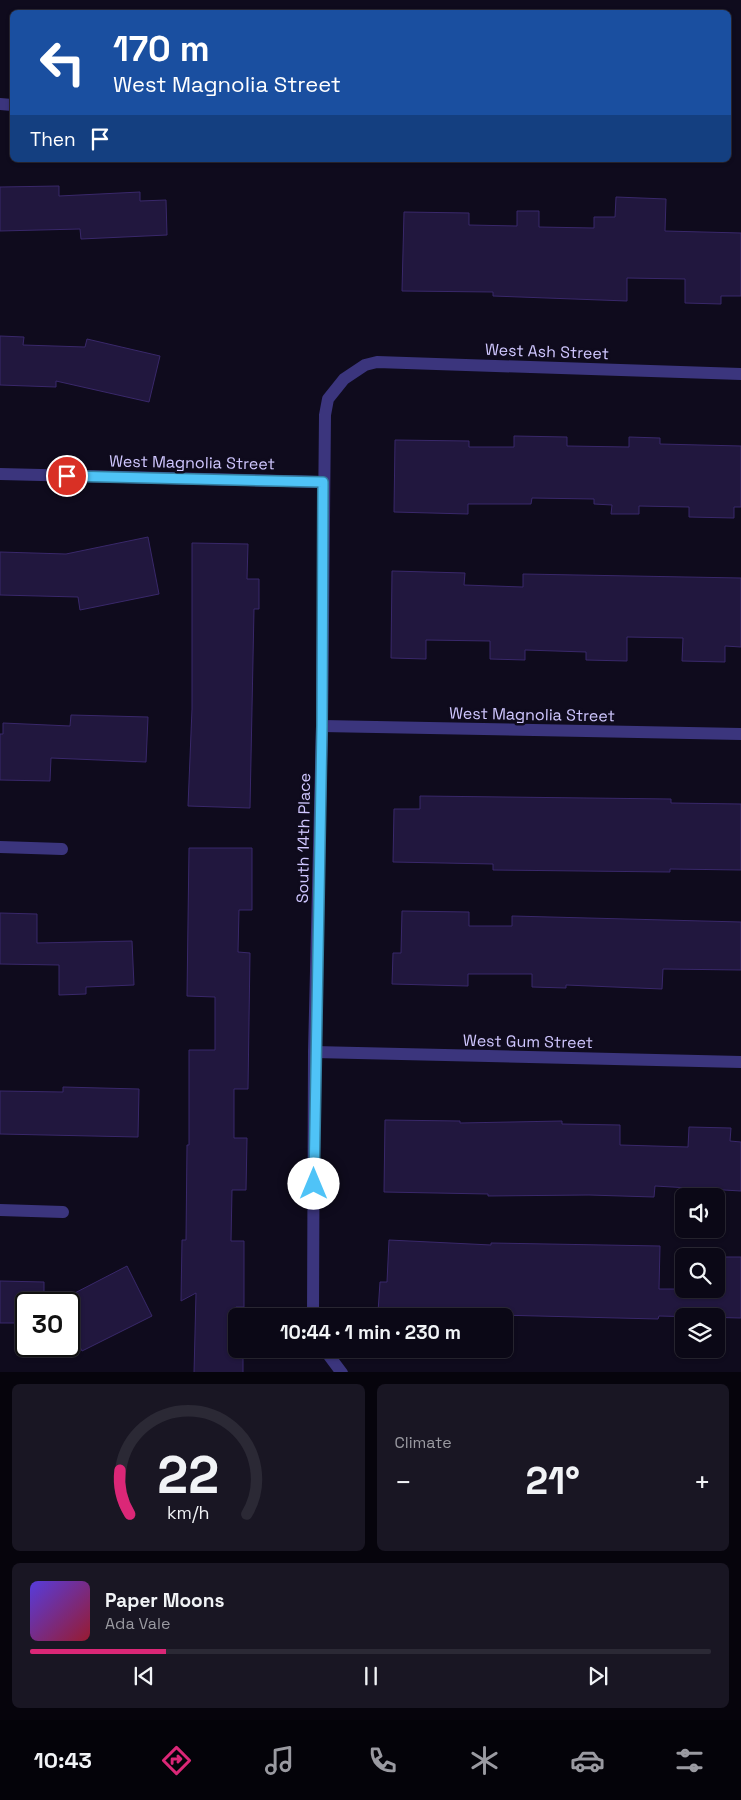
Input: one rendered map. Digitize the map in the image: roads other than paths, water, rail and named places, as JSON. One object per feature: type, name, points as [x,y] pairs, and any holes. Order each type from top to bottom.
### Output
[{"type":"street","name":"West Ash Street","points":[[354,371],[377,362],[397,361],[741,374]]},
{"type":"street","name":"South 14th Place","points":[[313,1308],[314,1052],[322,726],[325,415],[328,399],[334,389],[354,371]]},
{"type":"street","name":"West Magnolia Street","points":[[0,474],[323,482]]},
{"type":"street","name":"West Magnolia Street","points":[[322,726],[741,734]]},
{"type":"street","points":[[0,847],[62,849]]},
{"type":"street","name":"West Gum Street","points":[[314,1052],[741,1062]]},
{"type":"street","points":[[0,1210],[62,1212]]},
{"type":"street","points":[[331,1358],[342,1372]]}]
